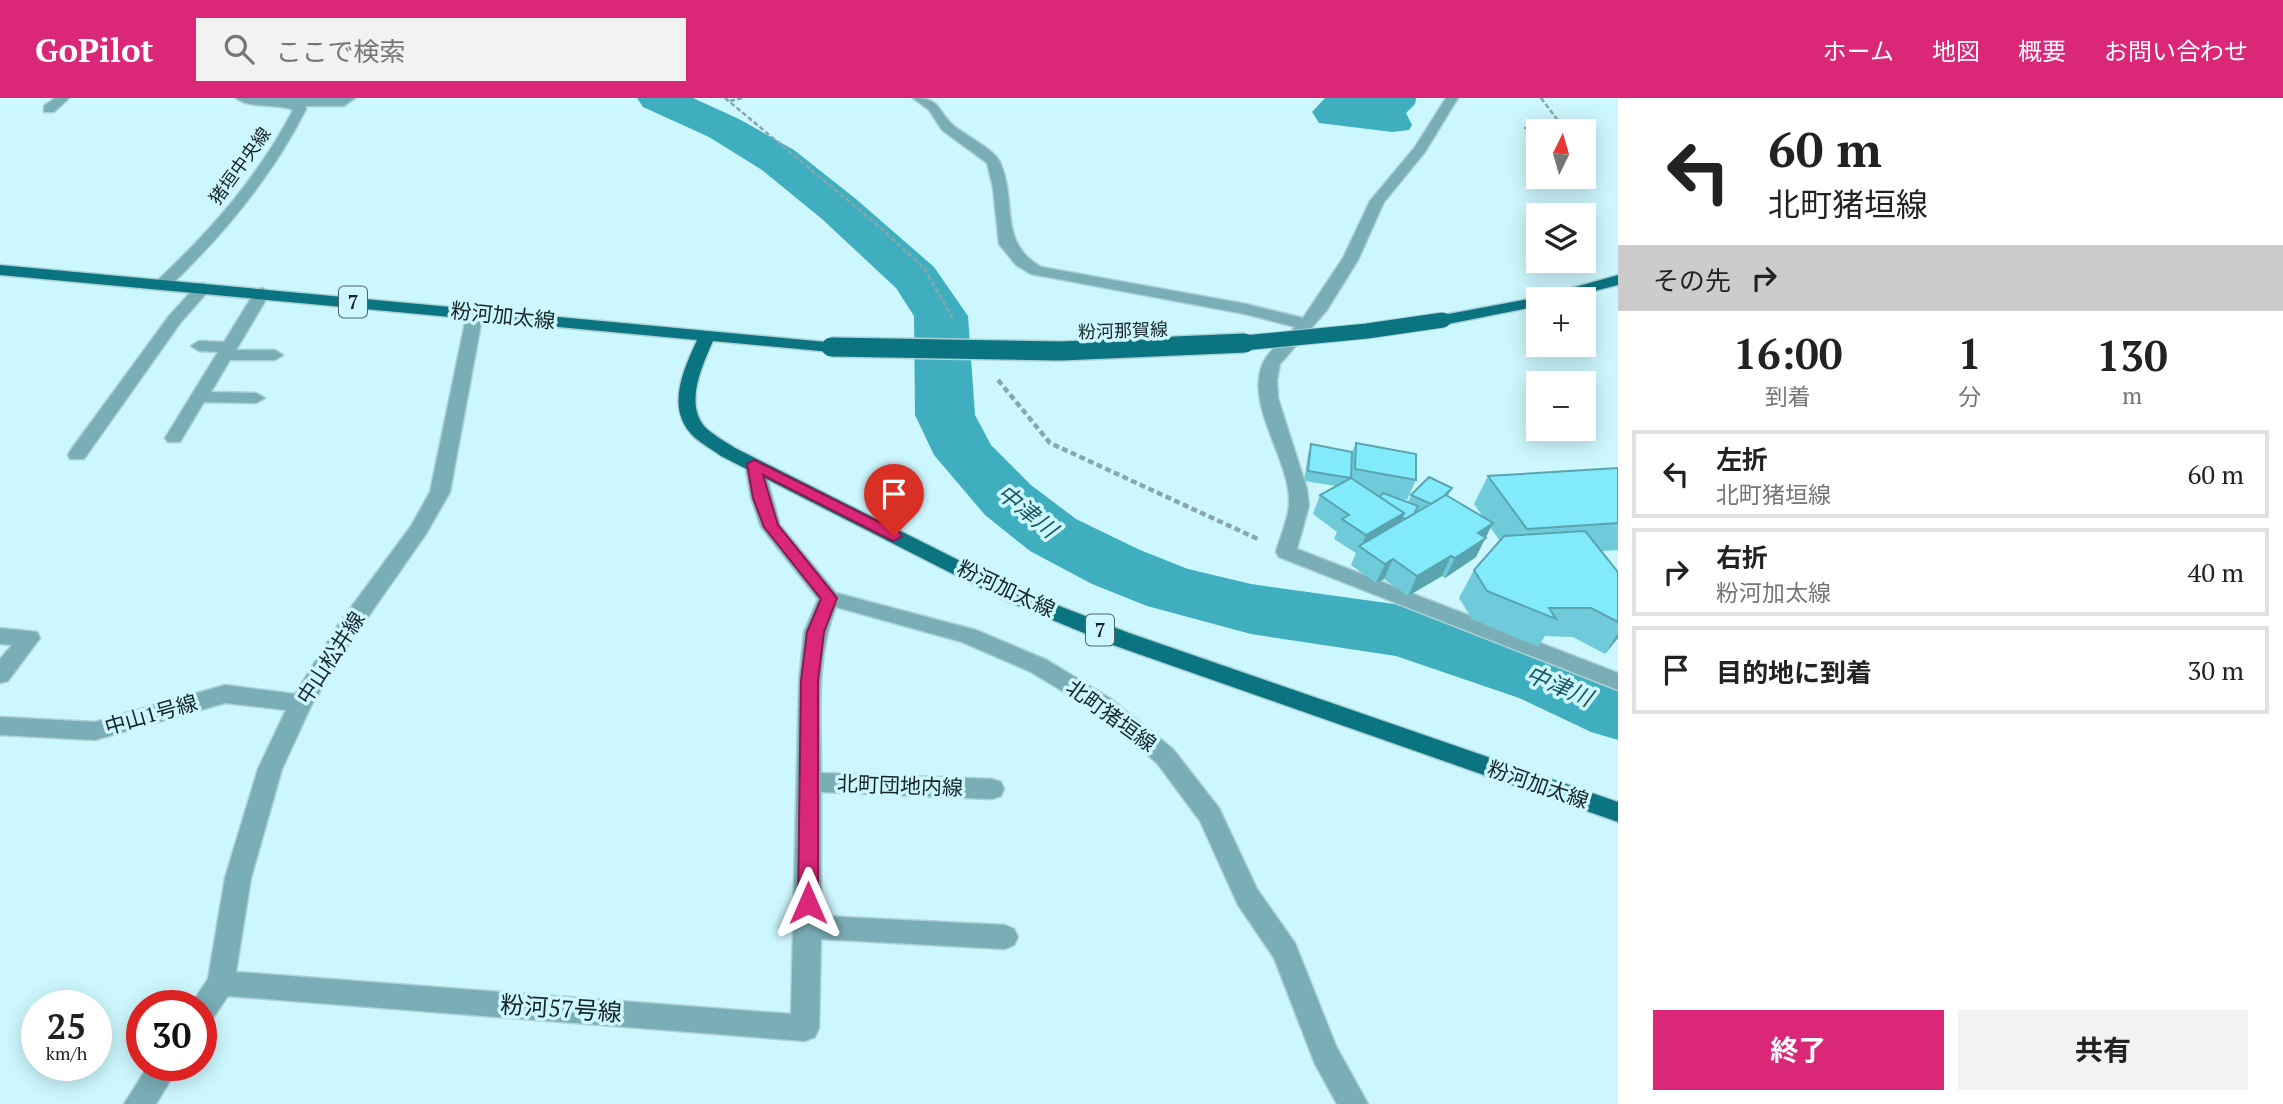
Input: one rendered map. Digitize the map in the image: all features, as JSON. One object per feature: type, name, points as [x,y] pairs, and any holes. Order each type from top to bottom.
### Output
[{"type":"main road","name":"粉河加太線","points":[[0,270],[706,337],[689,379],[687,412],[698,431],[728,452],[1011,595],[1135,643],[1618,812]]},
{"type":"main road","points":[[1591,287],[1618,280]]},
{"type":"main road","name":"粉河那賀線","points":[[706,337],[831,347],[990,353],[1159,350],[1341,335],[1443,320],[1526,303]]},
{"type":"street","points":[[49,109],[63,98]]},
{"type":"street","name":"猪垣中央線","points":[[163,284],[205,245],[268,162],[291,128],[300,108],[287,103],[242,98]]},
{"type":"street","points":[[287,103],[344,102],[349,98]]},
{"type":"street","points":[[919,98],[933,107],[947,127],[993,161],[1000,188],[1007,244],[1021,262],[1036,271],[1246,309],[1305,324]]},
{"type":"street","points":[[1452,98],[1420,149],[1377,201],[1350,260],[1345,264],[1319,310],[1272,363],[1268,380],[1269,398],[1297,489],[1299,506],[1286,552],[1618,682]]},
{"type":"street","points":[[77,455],[175,319],[202,288]]},
{"type":"street","points":[[174,438],[262,293]]},
{"type":"street","name":"中山松井線","points":[[216,990],[221,983],[238,878],[270,769],[301,703],[346,631],[419,529],[440,492],[475,313]]},
{"type":"street","points":[[199,346],[275,355]]},
{"type":"street","points":[[200,397],[257,398]]},
{"type":"street","points":[[754,464],[771,527],[830,598]]},
{"type":"street","name":"北町団地内線","points":[[808,929],[810,681],[816,632],[830,598]]},
{"type":"street","name":"北町猪垣線","points":[[830,598],[968,636],[1039,666],[1103,705],[1165,756],[1210,815],[1247,897],[1285,952],[1325,1054],[1353,1104]]},
{"type":"street","points":[[0,636],[29,638],[0,675]]},
{"type":"street","name":"中山1号線","points":[[0,726],[95,731],[225,694],[301,703]]},
{"type":"street","name":"北町団地内線","points":[[809,782],[992,789]]},
{"type":"street","points":[[808,929],[1005,937]]},
{"type":"street","name":"粉河57号線","points":[[221,983],[805,1028],[808,929]]},
{"type":"street","points":[[139,1104],[154,1081]]},
{"type":"path","points":[[729,101],[742,98]]},
{"type":"path","points":[[1541,98],[1556,119]]},
{"type":"water","points":[[1325,98],[1416,98],[1415,104],[1406,113],[1412,125],[1409,130],[1392,132],[1319,123],[1312,112]]},
{"type":"building","points":[[1356,443],[1416,454],[1416,480],[1355,469]]},
{"type":"building","points":[[1311,444],[1352,452],[1351,478],[1308,471]]},
{"type":"building","points":[[1618,468],[1618,523],[1527,529],[1488,476]]},
{"type":"building","points":[[1429,477],[1452,488],[1431,504],[1411,495]]},
{"type":"building","points":[[1351,478],[1404,513],[1366,535],[1342,519],[1349,515],[1320,495]]},
{"type":"building","points":[[1383,493],[1418,506],[1414,514],[1402,518],[1404,513],[1380,497]]},
{"type":"building","points":[[1446,495],[1493,523],[1478,533],[1486,538],[1455,558],[1451,556],[1417,576],[1393,559],[1385,564],[1359,546]]},
{"type":"building","points":[[1585,531],[1618,572],[1618,622],[1591,608],[1549,608],[1556,619],[1487,591],[1474,570],[1504,536]]},
{"type":"waterway","name":"中津川","points":[[658,98],[724,128],[778,160],[839,209],[916,278],[941,316],[945,415],[965,455],[1008,500],[1053,535],[1116,567],[1172,589],[1251,609],[1401,631],[1545,678],[1618,711]]},
{"type":"route","points":[[808,903],[810,681],[816,632],[830,598],[771,527],[754,464],[894,536]]}]
